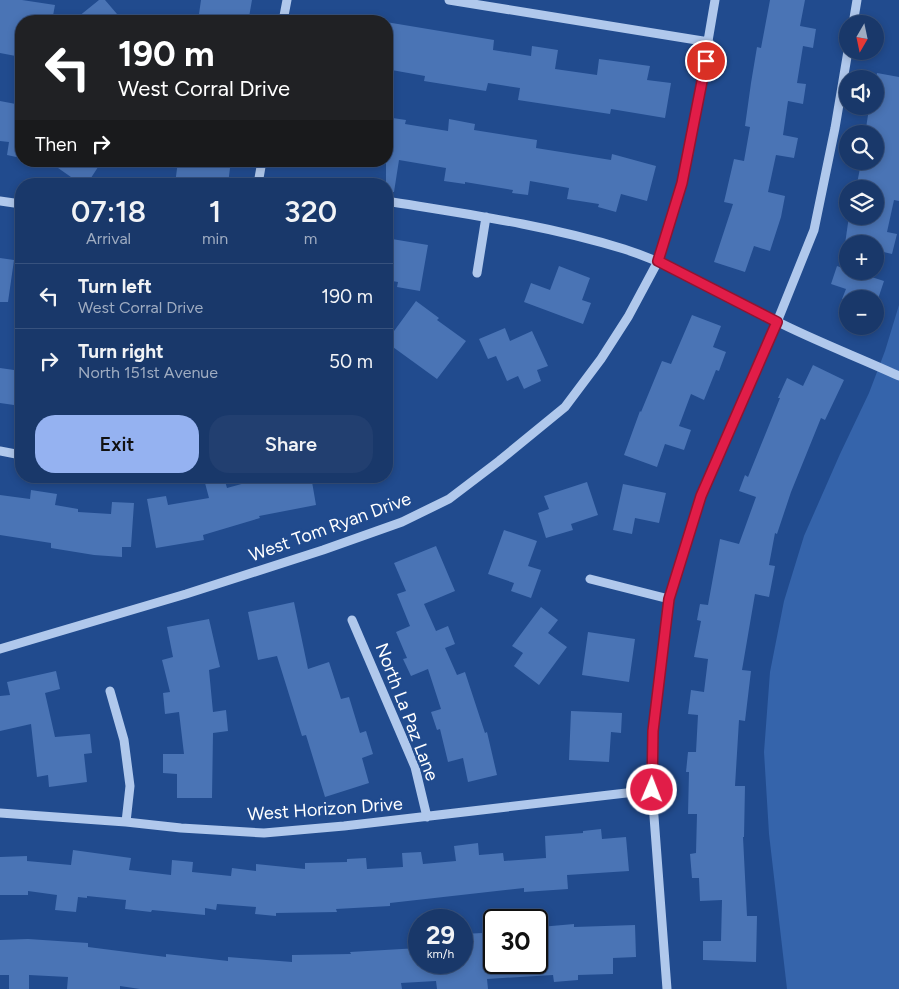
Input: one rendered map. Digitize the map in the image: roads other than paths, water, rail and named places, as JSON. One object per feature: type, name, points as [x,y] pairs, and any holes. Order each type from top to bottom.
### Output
[{"type":"street","points":[[284,15],[287,0]]},
{"type":"street","points":[[449,0],[709,42]]},
{"type":"street","name":"West Tom Ryan Drive","points":[[0,649],[105,620],[332,547],[402,522],[449,499],[565,407],[623,325],[658,261],[682,183],[709,42],[715,0]]},
{"type":"street","points":[[854,15],[857,0]]},
{"type":"street","points":[[668,989],[652,790],[653,731],[669,599],[701,496],[777,322],[814,230],[846,60]]},
{"type":"street","points":[[0,201],[15,203]]},
{"type":"street","points":[[393,202],[486,217],[575,235],[624,249],[658,261],[777,322],[899,376]]},
{"type":"street","points":[[478,273],[486,217]]},
{"type":"street","points":[[0,451],[15,454]]},
{"type":"street","points":[[590,580],[669,599]]},
{"type":"street","name":"North La Paz Lane","points":[[352,620],[415,767],[427,817]]},
{"type":"street","points":[[110,691],[124,740],[130,786],[126,822]]},
{"type":"street","name":"West Horizon Drive","points":[[0,813],[264,833],[427,817],[538,802],[652,790]]}]
